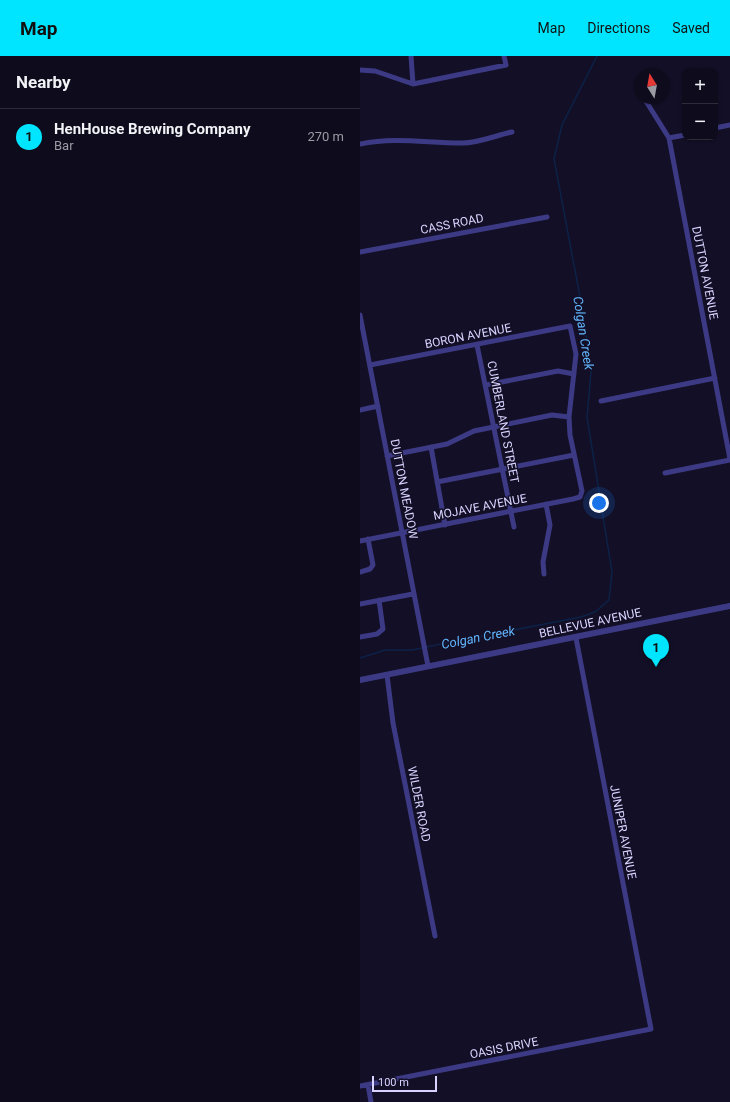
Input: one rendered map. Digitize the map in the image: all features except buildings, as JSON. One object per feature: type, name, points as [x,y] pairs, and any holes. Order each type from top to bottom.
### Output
[{"type":"street","points":[[411,56],[413,84]]},
{"type":"street","points":[[360,70],[375,71],[413,84],[506,65],[504,56]]},
{"type":"street","name":"DUTTON AVENUE","points":[[648,104],[669,138],[730,460]]},
{"type":"street","points":[[718,127],[730,125]]},
{"type":"street","points":[[360,144],[380,140],[407,140],[463,144],[512,132]]},
{"type":"street","points":[[669,138],[682,135]]},
{"type":"street","name":"CASS ROAD","points":[[360,252],[547,217]]},
{"type":"street","name":"DUTTON MEADOW","points":[[360,315],[428,666]]},
{"type":"street","name":"BORON AVENUE","points":[[370,365],[570,326],[576,354],[574,374]]},
{"type":"street","name":"CUMBERLAND STREET","points":[[477,345],[514,527]]},
{"type":"street","points":[[437,482],[574,455],[569,417],[574,374],[558,371],[486,385]]},
{"type":"street","points":[[601,401],[715,378]]},
{"type":"street","points":[[360,410],[378,406]]},
{"type":"street","points":[[388,456],[447,444],[474,431],[552,416],[569,417]]},
{"type":"street","points":[[430,447],[445,525]]},
{"type":"street","name":"MOJAVE AVENUE","points":[[360,541],[580,497],[582,491],[574,455]]},
{"type":"street","points":[[665,473],[730,460]]},
{"type":"street","points":[[544,574],[543,562],[550,525],[546,504]]},
{"type":"street","points":[[360,572],[370,569],[373,565],[368,539]]},
{"type":"street","points":[[360,604],[413,594]]},
{"type":"street","points":[[360,637],[377,634],[383,629],[379,600]]},
{"type":"street","name":"BELLEVUE AVENUE","points":[[360,680],[730,606]]},
{"type":"street","name":"JUNIPER AVENUE","points":[[576,638],[651,1029]]},
{"type":"street","name":"WILDER ROAD","points":[[387,674],[393,723],[435,936]]},
{"type":"street","name":"OASIS DRIVE","points":[[360,1086],[651,1029]]},
{"type":"street","points":[[368,1085],[371,1102]]},
{"type":"waterway","name":"Colgan Creek","points":[[426,647],[581,617],[595,612],[609,600],[612,572],[587,417],[591,372],[584,318],[554,159],[562,125],[597,56]]},
{"type":"waterway","name":"Colgan Creek","points":[[360,658],[385,650],[412,650],[422,648]]},
{"type":"place","name":"HenHouse Brewing Company","points":[[656,667]]}]
